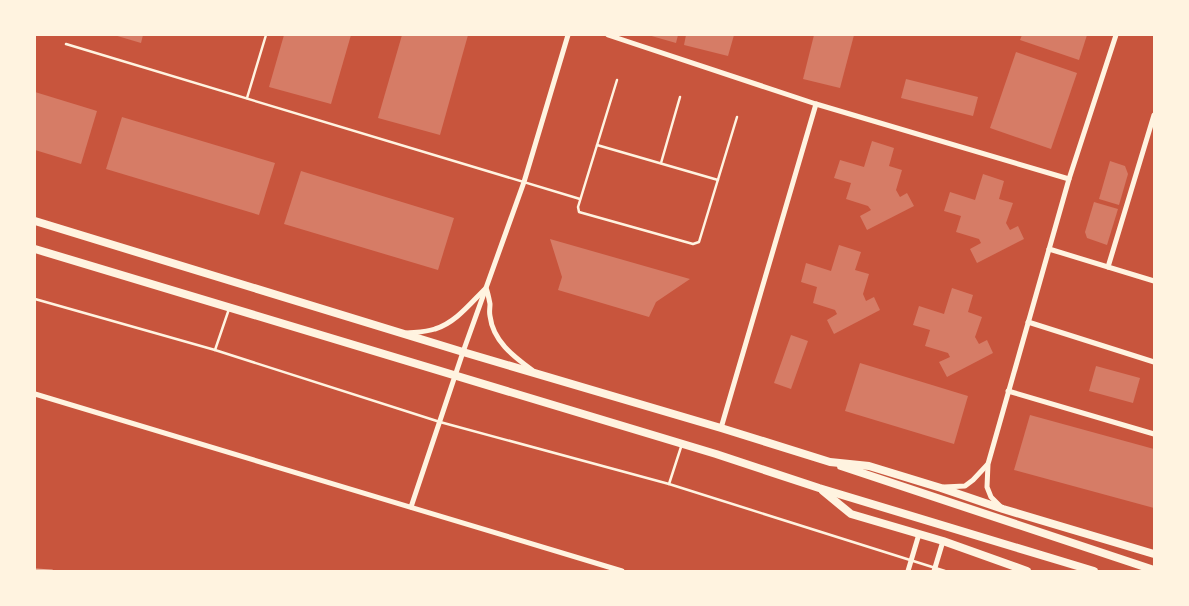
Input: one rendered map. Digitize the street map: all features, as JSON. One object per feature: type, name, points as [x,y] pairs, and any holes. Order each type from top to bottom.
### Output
[{"type":"main road","points":[[35,222],[402,334],[721,428],[830,462],[1154,570]]},
{"type":"main road","points":[[35,249],[716,454],[819,488],[1094,571]]},
{"type":"main road","points":[[830,462],[869,466],[1003,509],[1154,554]]},
{"type":"main road","points":[[819,488],[851,514],[943,541],[1027,571]]},
{"type":"street","points":[[411,507],[463,352],[524,182],[568,35]]},
{"type":"street","points":[[608,35],[816,104],[1069,179]]},
{"type":"street","points":[[1003,509],[991,498],[987,487],[988,464],[1069,179],[1116,35]]},
{"type":"street","points":[[721,428],[816,104]]},
{"type":"street","points":[[1108,267],[1154,115]]},
{"type":"street","points":[[1049,250],[1154,281]]},
{"type":"street","points":[[402,334],[436,329],[451,321],[465,310],[486,288]]},
{"type":"street","points":[[486,288],[490,304],[490,317],[498,338],[514,357],[538,374]]},
{"type":"street","points":[[1028,322],[1154,362]]},
{"type":"street","points":[[1008,391],[1154,434]]},
{"type":"street","points":[[35,394],[622,571]]},
{"type":"street","points":[[941,488],[965,486],[988,464]]},
{"type":"street","points":[[908,571],[919,534]]},
{"type":"street","points":[[934,569],[943,541]]},
{"type":"lane","points":[[247,99],[266,35]]},
{"type":"lane","points":[[66,44],[580,199]]},
{"type":"lane","points":[[617,80],[580,199],[579,212],[693,244],[699,242],[737,118]]},
{"type":"lane","points":[[661,163],[680,97]]},
{"type":"lane","points":[[597,145],[718,180]]},
{"type":"lane","points":[[35,299],[215,350],[440,422],[669,484],[945,571]]},
{"type":"lane","points":[[215,350],[229,307]]},
{"type":"lane","points":[[669,484],[682,444]]},
{"type":"building","points":[[114,35],[143,35],[141,43]]},
{"type":"building","points":[[284,35],[351,35],[331,104],[269,87]]},
{"type":"building","points":[[402,35],[468,35],[440,135],[378,118]]},
{"type":"building","points":[[648,35],[678,35],[676,43]]},
{"type":"building","points":[[686,35],[734,35],[728,56],[684,45]]},
{"type":"building","points":[[814,35],[854,35],[840,88],[803,79]]},
{"type":"building","points":[[1022,35],[1087,35],[1079,60],[1020,40]]},
{"type":"building","points":[[1016,52],[1077,73],[1051,149],[990,128]]},
{"type":"building","points":[[906,79],[978,97],[973,116],[901,98]]},
{"type":"building","points":[[35,92],[97,111],[81,164],[35,150]]},
{"type":"building","points":[[122,117],[275,163],[259,215],[106,169]]},
{"type":"building","points":[[872,141],[894,148],[889,166],[902,170],[896,190],[900,197],[907,193],[914,206],[867,230],[860,216],[871,210],[868,206],[846,199],[851,183],[834,178],[840,160],[864,167]]},
{"type":"building","points":[[1110,161],[1125,166],[1128,174],[1119,205],[1099,199]]},
{"type":"building","points":[[301,171],[454,218],[438,270],[284,224]]},
{"type":"building","points":[[983,174],[1004,181],[999,199],[1013,203],[1006,223],[1010,230],[1018,226],[1024,239],[977,263],[970,249],[981,243],[979,239],[956,232],[961,216],[944,211],[950,192],[975,200]]},
{"type":"building","points":[[1094,202],[1118,209],[1107,245],[1087,238],[1085,232]]},
{"type":"building","points":[[550,239],[690,279],[656,302],[649,317],[558,290],[562,277]]},
{"type":"building","points":[[839,245],[861,252],[855,270],[869,274],[863,294],[866,301],[874,297],[880,310],[834,334],[827,320],[837,314],[835,310],[813,303],[817,287],[801,282],[806,263],[831,271]]},
{"type":"building","points":[[952,288],[973,295],[968,312],[982,317],[975,337],[979,344],[987,340],[993,353],[947,377],[939,362],[950,357],[948,353],[925,346],[930,330],[913,325],[919,306],[944,314]]},
{"type":"building","points":[[791,335],[808,341],[791,389],[774,383]]},
{"type":"building","points":[[860,363],[968,396],[954,444],[845,411]]},
{"type":"building","points":[[1096,366],[1140,378],[1133,403],[1089,391]]},
{"type":"building","points":[[1030,415],[1154,449],[1154,508],[1014,470]]},
{"type":"railway","points":[[35,570],[52,571]]}]
